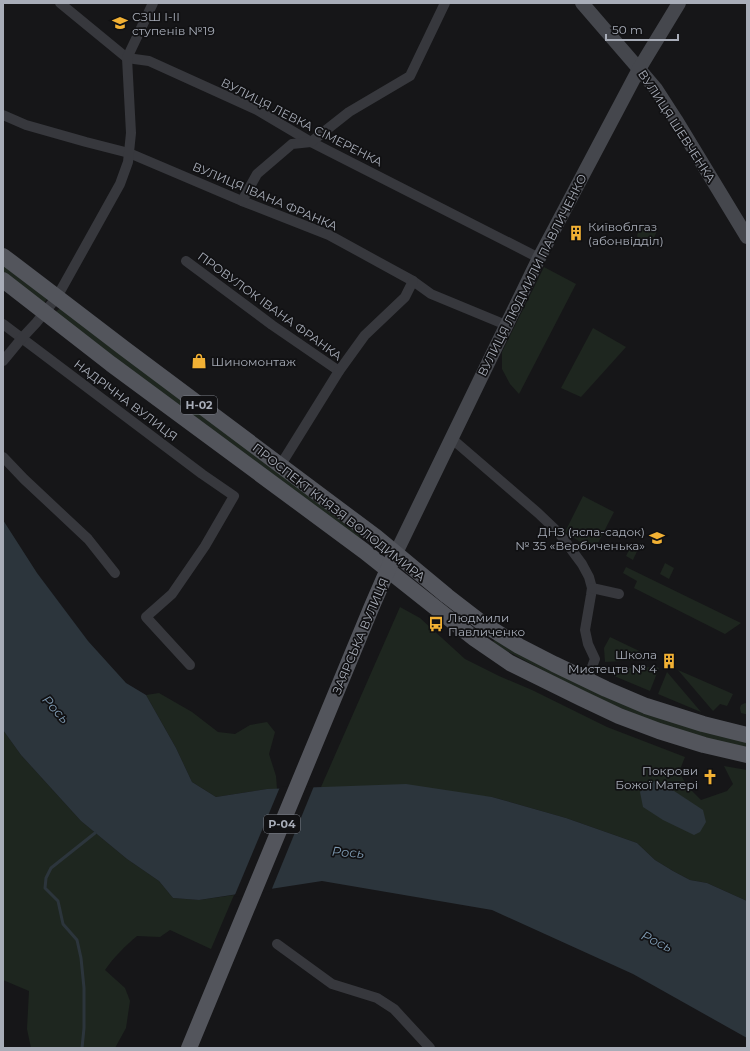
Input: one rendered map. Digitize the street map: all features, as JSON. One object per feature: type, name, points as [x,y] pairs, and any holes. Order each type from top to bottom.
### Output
[{"type":"main road","name":"ВУЛИЦЯ ШЕВЧЕНКА","points":[[582,3],[656,89],[747,237]]},
{"type":"main road","name":"ВУЛИЦЯ ЛЮДМИЛИ ПАВЛИЧЕНКО","points":[[396,553],[539,258],[639,69],[679,3]]},
{"type":"main road","name":"ПРОСПЕКТ КНЯЗЯ ВОЛОДИМИРА","points":[[3,256],[376,537],[482,623],[519,646],[554,664],[646,706],[703,724],[747,735]]},
{"type":"main road","name":"ПРОСПЕКТ КНЯЗЯ ВОЛОДИМИРА","points":[[3,280],[111,364],[388,569],[475,639],[510,663],[619,716],[674,736],[747,755]]},
{"type":"main road","name":"Р-04","points":[[388,569],[396,553]]},
{"type":"main road","name":"ЗАЯРСЬКА ВУЛИЦЯ","points":[[189,1048],[388,569]]},
{"type":"street","points":[[60,3],[127,58]]},
{"type":"street","points":[[3,361],[57,297],[120,184],[128,162],[131,133],[127,58],[153,3]]},
{"type":"street","points":[[242,201],[257,174],[292,144],[311,142],[349,112],[410,76],[445,3]]},
{"type":"street","name":"ВУЛИЦЯ ЛЕВКА СІМЕРЕНКА","points":[[127,58],[149,61],[257,110],[311,142],[539,258]]},
{"type":"street","name":"ВУЛИЦЯ ІВАНА ФРАНКА","points":[[3,115],[26,126],[129,153],[242,201],[329,235],[413,281],[431,294],[506,326]]},
{"type":"street","name":"ПРОВУЛОК ІВАНА ФРАНКА","points":[[186,261],[272,325],[339,371]]},
{"type":"street","name":"ПРОВУЛОК ІВАНА ФРАНКА","points":[[280,466],[339,371],[365,335],[405,296],[413,281]]},
{"type":"street","name":"НАДРІЧНА ВУЛИЦЯ","points":[[3,324],[202,474],[234,496],[206,546],[172,594],[146,617],[190,666]]},
{"type":"street","points":[[451,438],[559,533],[582,564],[589,577],[592,588],[585,630],[588,644],[595,659],[587,680]]},
{"type":"street","points":[[3,458],[88,539],[115,573]]},
{"type":"street","points":[[592,588],[619,594]]},
{"type":"street","points":[[277,944],[332,984],[377,998],[394,1009],[430,1048]]},
{"type":"shaded area","points":[[642,225],[657,231],[649,249],[640,245],[637,235]]},
{"type":"shaded area","points":[[3,264],[48,298],[43,304],[3,273]]},
{"type":"shaded area","points":[[544,267],[576,284],[519,394],[510,384],[502,369],[502,352]]},
{"type":"shaded area","points":[[60,308],[362,536],[359,538],[55,313]]},
{"type":"shaded area","points":[[593,328],[626,347],[581,397],[561,388]]},
{"type":"shaded area","points":[[583,496],[614,512],[594,551],[565,532]]},
{"type":"shaded area","points":[[631,546],[638,549],[633,560],[626,556]]},
{"type":"shaded area","points":[[665,563],[674,568],[669,579],[660,574]]},
{"type":"shaded area","points":[[626,567],[741,623],[725,634],[634,588],[637,581],[623,573]]},
{"type":"shaded area","points":[[400,607],[420,618],[465,659],[607,727],[685,757],[679,772],[687,786],[701,800],[727,791],[733,784],[724,766],[747,770],[747,901],[707,883],[690,880],[655,860],[637,843],[566,818],[492,797],[321,787]]},
{"type":"shaded area","points":[[610,637],[656,659],[605,662],[604,648]]},
{"type":"shaded area","points":[[495,639],[747,740],[747,748],[710,740],[661,725],[587,694],[492,643]]},
{"type":"shaded area","points":[[659,668],[650,691],[607,673],[606,669]]},
{"type":"shaded area","points":[[678,670],[733,694],[727,706],[720,704],[713,711]]},
{"type":"shaded area","points":[[667,672],[701,712],[658,694]]},
{"type":"shaded area","points":[[159,693],[192,712],[218,732],[235,734],[250,725],[267,722],[275,732],[269,754],[276,776],[277,789],[267,789],[216,797],[192,782],[176,748],[146,695]]},
{"type":"shaded area","points":[[745,703],[747,704],[747,714],[741,713],[740,708],[741,705]]},
{"type":"shaded area","points":[[3,730],[21,755],[81,821],[127,859],[159,881],[173,898],[199,900],[234,895],[211,949],[170,930],[160,937],[137,936],[108,965],[105,970],[125,988],[130,1001],[126,1028],[115,1048],[31,1048],[27,1029],[29,991],[3,980]]},
{"type":"water","name":"Рось","points":[[3,520],[37,573],[88,641],[126,683],[146,695],[176,748],[192,782],[216,797],[267,789],[406,784],[492,797],[566,818],[637,843],[655,860],[690,880],[707,883],[747,901],[747,1038],[633,974],[492,910],[322,881],[199,900],[173,898],[159,881],[127,859],[81,821],[21,755],[3,730]]},
{"type":"water","points":[[654,781],[665,785],[703,810],[706,822],[700,832],[694,835],[663,820],[643,807],[640,792],[646,784]]},
{"type":"pier","points":[[314,786],[271,891],[234,897],[280,787]]},
{"type":"waterway","points":[[82,1048],[84,1028],[84,988],[81,958],[77,940],[63,924],[58,901],[45,888],[46,878],[51,868],[95,833]]},
{"type":"place","name":"СЗШ I-II ступенів №19","points":[[120,23]]},
{"type":"place","name":"Київоблгаз (абонвідділ)","points":[[576,233]]},
{"type":"place","name":"Шиномонтаж","points":[[199,361]]},
{"type":"place","name":"ДНЗ (ясла-садок) № 35 «Вербиченька»","points":[[657,538]]},
{"type":"place","name":"Людмили Павличенко","points":[[436,624]]},
{"type":"place","name":"Школа Мистецтв № 4","points":[[669,661]]},
{"type":"place","name":"Покрови Божої Матері","points":[[710,777]]}]
